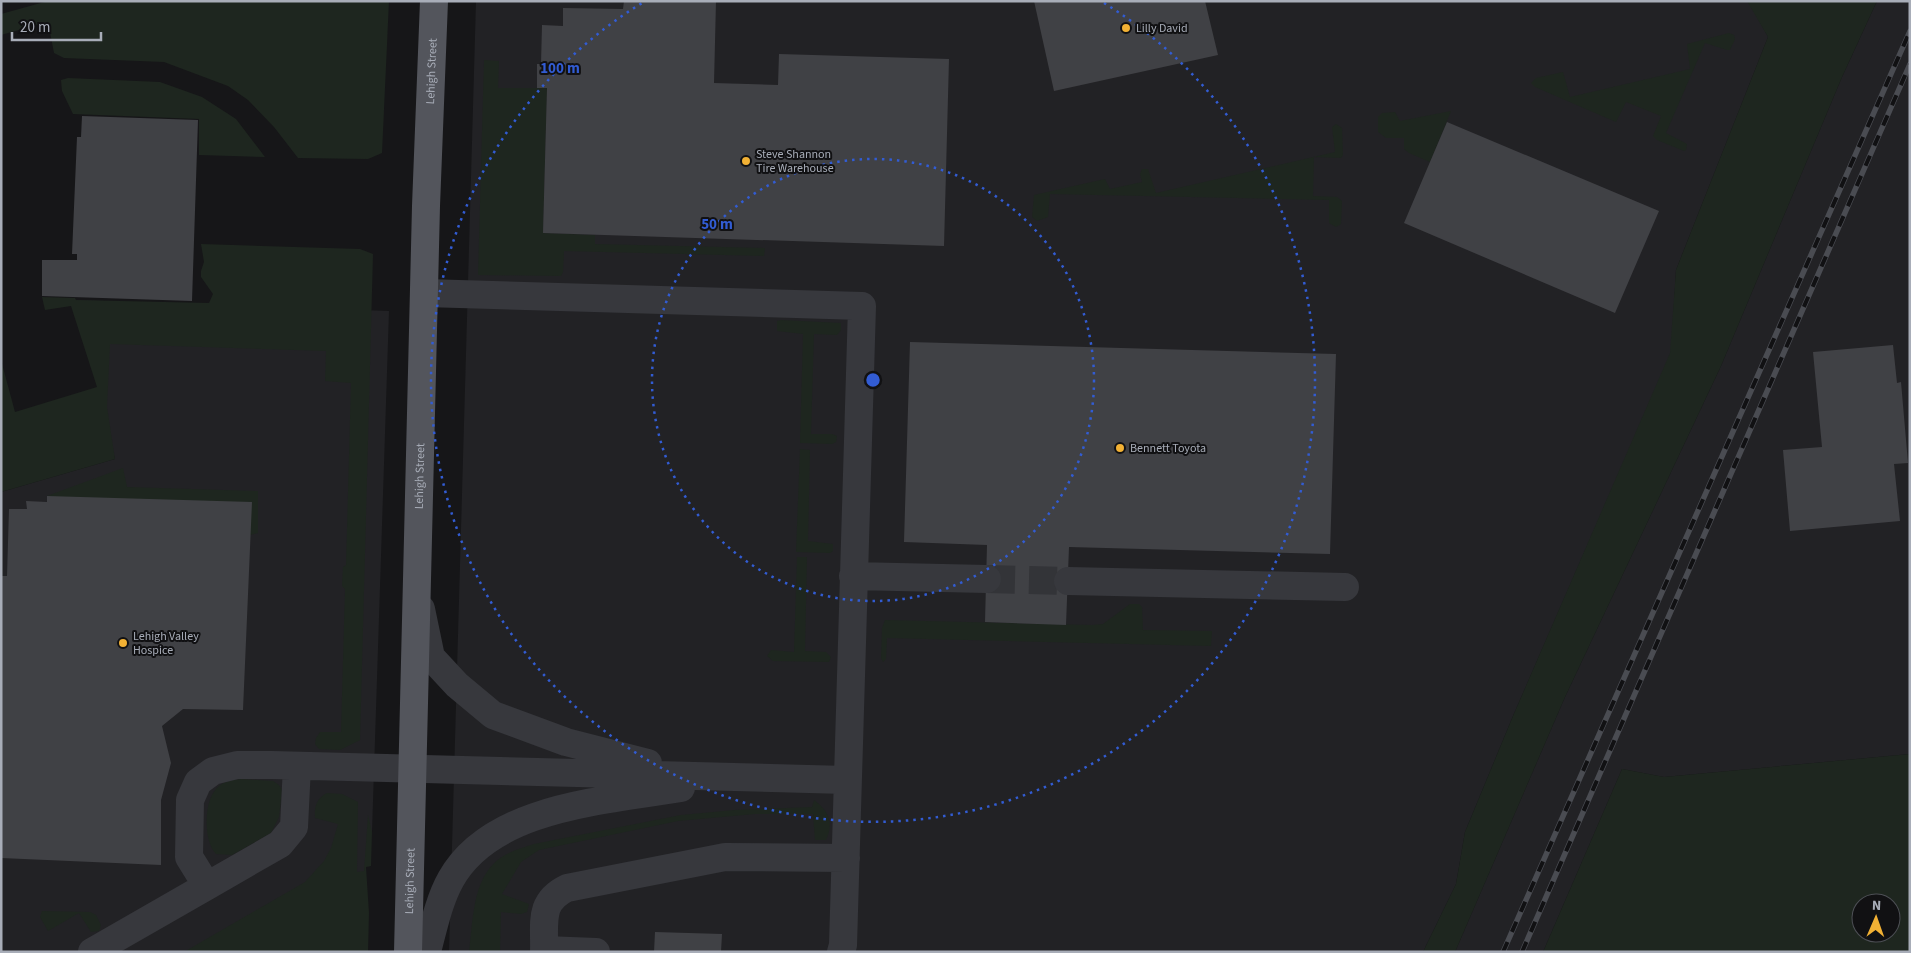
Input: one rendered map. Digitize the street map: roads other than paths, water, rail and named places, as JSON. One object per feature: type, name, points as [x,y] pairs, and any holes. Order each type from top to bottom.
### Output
[{"type":"main road","name":"Lehigh Street","points":[[408,952],[434,1]]},
{"type":"lane","points":[[425,292],[862,306],[846,780],[846,858],[841,952]]},
{"type":"lane","points":[[853,576],[987,579]]},
{"type":"lane","points":[[1068,581],[1346,587]]},
{"type":"lane","points":[[418,590],[431,657],[457,685],[492,715],[566,742],[640,762],[746,777]]},
{"type":"lane","points":[[208,886],[189,857],[190,800],[198,782],[213,771],[237,765],[846,780]]},
{"type":"lane","points":[[92,952],[280,844],[294,827],[297,766]]},
{"type":"lane","points":[[427,952],[450,880],[466,858],[488,838],[514,823],[544,813],[746,777]]},
{"type":"lane","points":[[596,952],[544,951],[546,908],[554,895],[567,888],[725,857],[846,858]]},
{"type":"tunnel","points":[[987,579],[1068,581]]},
{"type":"railway","points":[[1503,952],[1910,31]]},
{"type":"railway","points":[[1522,952],[1910,64]]},
{"type":"place","name":"Lilly David","points":[[1126,28]]},
{"type":"place","name":"Steve Shannon Tire Warehouse","points":[[746,161]]},
{"type":"place","name":"Bennett Toyota","points":[[1120,448]]},
{"type":"place","name":"Lehigh Valley Hospice","points":[[123,643]]}]
